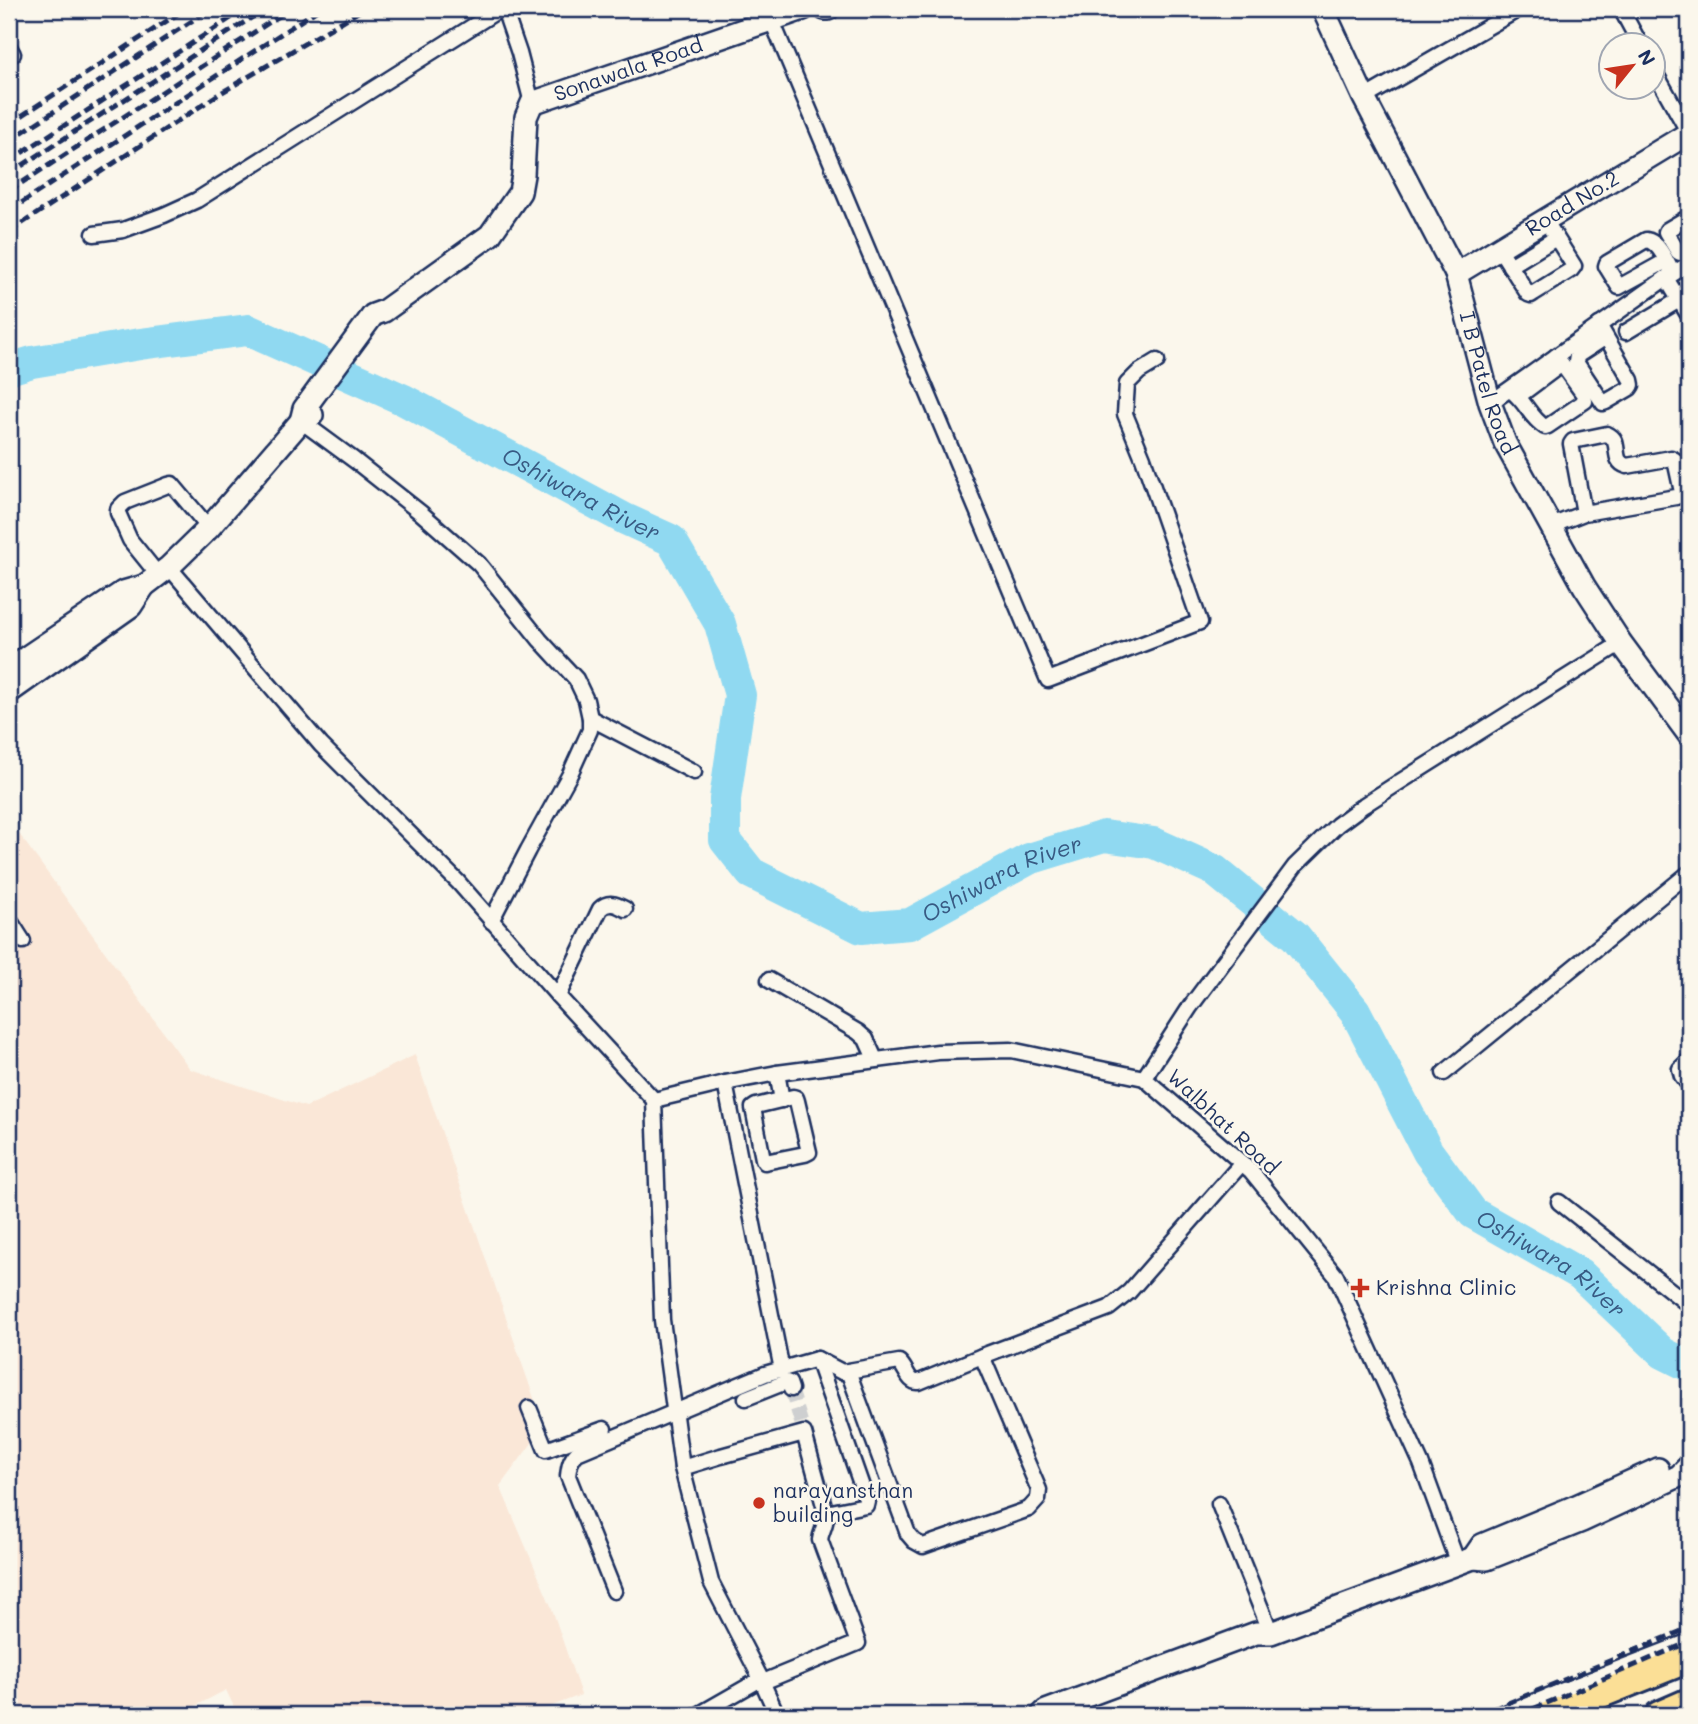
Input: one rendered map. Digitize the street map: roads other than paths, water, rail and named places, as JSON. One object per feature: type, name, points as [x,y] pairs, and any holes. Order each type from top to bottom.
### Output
[{"type":"highway","points":[[1549,1715],[1689,1659]]},
{"type":"highway","points":[[1659,1715],[1689,1702]]},
{"type":"street","points":[[9,692],[131,606],[157,576],[209,528],[306,415],[380,316],[490,235],[520,192],[526,117],[532,103],[519,53],[502,9],[197,200],[123,230],[94,234]]},
{"type":"street","name":"Sonawala Road","points":[[532,103],[803,9]]},
{"type":"street","name":"I B Patel Road","points":[[1323,9],[1364,99],[1456,274],[1490,403],[1505,443],[1584,586],[1621,643],[1689,736]]},
{"type":"street","points":[[1621,9],[1633,32]]},
{"type":"street","points":[[1364,99],[1510,11]]},
{"type":"street","points":[[772,21],[1048,680],[1200,622],[1125,414],[1127,384],[1139,372],[1157,361]]},
{"type":"street","points":[[1666,90],[1689,133]]},
{"type":"street","name":"Road No.2","points":[[1456,274],[1505,257],[1551,229],[1689,133]]},
{"type":"street","points":[[1688,250],[1678,252],[1666,232],[1689,217]]},
{"type":"street","points":[[1505,257],[1531,295],[1573,268],[1551,229]]},
{"type":"street","points":[[1490,403],[1514,393],[1603,331],[1668,271],[1689,264]]},
{"type":"street","points":[[1668,271],[1684,297],[1689,316]]},
{"type":"street","points":[[1626,332],[1684,297]]},
{"type":"street","points":[[1577,349],[1576,362],[1602,403],[1630,388],[1632,380],[1603,331]]},
{"type":"street","points":[[1514,393],[1536,421],[1545,427],[1585,401],[1584,395],[1559,360]]},
{"type":"street","points":[[306,415],[354,460],[421,513],[479,564],[540,640],[576,679],[586,700],[590,730],[570,774],[491,921]]},
{"type":"street","points":[[1551,526],[1584,513],[1681,495],[1675,460],[1671,458],[1621,465],[1612,436],[1607,434],[1573,440],[1584,513]]},
{"type":"street","points":[[209,528],[172,484],[125,502],[118,513],[130,540],[157,576],[457,882],[654,1100],[662,1321],[682,1468],[711,1582],[777,1715]]},
{"type":"street","points":[[9,669],[123,592],[157,576]]},
{"type":"street","points":[[1144,1078],[1190,1007],[1295,866],[1337,825],[1364,805],[1621,643]]},
{"type":"street","points":[[590,718],[694,772]]},
{"type":"street","points":[[1444,1073],[1689,873]]},
{"type":"street","points":[[558,996],[600,909],[610,904],[617,904],[625,909]]},
{"type":"street","points":[[9,919],[23,941]]},
{"type":"street","points":[[769,980],[858,1032],[866,1039],[876,1059]]},
{"type":"street","name":"Walbhat Road","points":[[654,1100],[777,1073],[938,1052],[1011,1050],[1144,1078],[1251,1171],[1336,1276],[1466,1561]]},
{"type":"street","points":[[1689,1060],[1680,1069],[1689,1085]]},
{"type":"street","points":[[777,1073],[782,1100]]},
{"type":"street","points":[[725,1083],[782,1370]]},
{"type":"street","points":[[793,1097],[797,1100],[809,1152],[765,1162],[753,1108],[782,1100],[793,1097]]},
{"type":"street","points":[[746,1398],[782,1370],[817,1359],[842,1372],[899,1362],[915,1382],[1109,1308],[1129,1292],[1242,1163]]},
{"type":"street","points":[[1559,1202],[1689,1305]]},
{"type":"street","points":[[848,1371],[908,1534],[923,1546],[1028,1508],[1038,1499],[1039,1490],[982,1356]]},
{"type":"street","points":[[817,1359],[867,1501],[866,1505],[826,1513]]},
{"type":"street","points":[[529,1408],[546,1450],[585,1443],[767,1382],[788,1382],[791,1389]]},
{"type":"street","points":[[604,1429],[585,1443],[573,1457],[568,1476],[614,1591]]},
{"type":"street","points":[[682,1468],[803,1429],[826,1513],[827,1522],[820,1540],[858,1643],[762,1681],[698,1715]]},
{"type":"street","points":[[1042,1715],[1046,1711],[1261,1643],[1271,1633],[1298,1622],[1466,1561],[1487,1559],[1581,1521],[1679,1476],[1689,1465]]},
{"type":"street","points":[[1219,1504],[1271,1633]]},
{"type":"street","points":[[1509,1715],[1689,1645]]},
{"type":"street","points":[[1072,1715],[1187,1665]]},
{"type":"waterway","name":"Oshiwara River","points":[[9,369],[32,362],[140,344],[248,330],[404,400],[625,519],[671,540],[720,624],[740,695],[725,799],[725,840],[751,873],[861,928],[910,924],[1029,859],[1104,836],[1154,843],[1214,870],[1295,936],[1355,1011],[1428,1152],[1473,1213],[1580,1274],[1663,1353],[1689,1366]]},
{"type":"tunnel","points":[[791,1389],[802,1425]]},
{"type":"railway","points":[[9,124],[185,9]]},
{"type":"railway","points":[[9,141],[210,9]]},
{"type":"railway","points":[[9,161],[245,9]]},
{"type":"railway","points":[[9,174],[265,9]]},
{"type":"railway","points":[[9,191],[290,9]]},
{"type":"railway","points":[[9,211],[319,9]]},
{"type":"railway","points":[[9,232],[219,94],[363,9]]},
{"type":"railway","points":[[1479,1715],[1689,1628]]},
{"type":"railway","points":[[1519,1715],[1689,1642]]},
{"type":"place","name":"Krishna Clinic","points":[[1360,1288]]},
{"type":"place","name":"narayansthan building","points":[[759,1503]]}]
